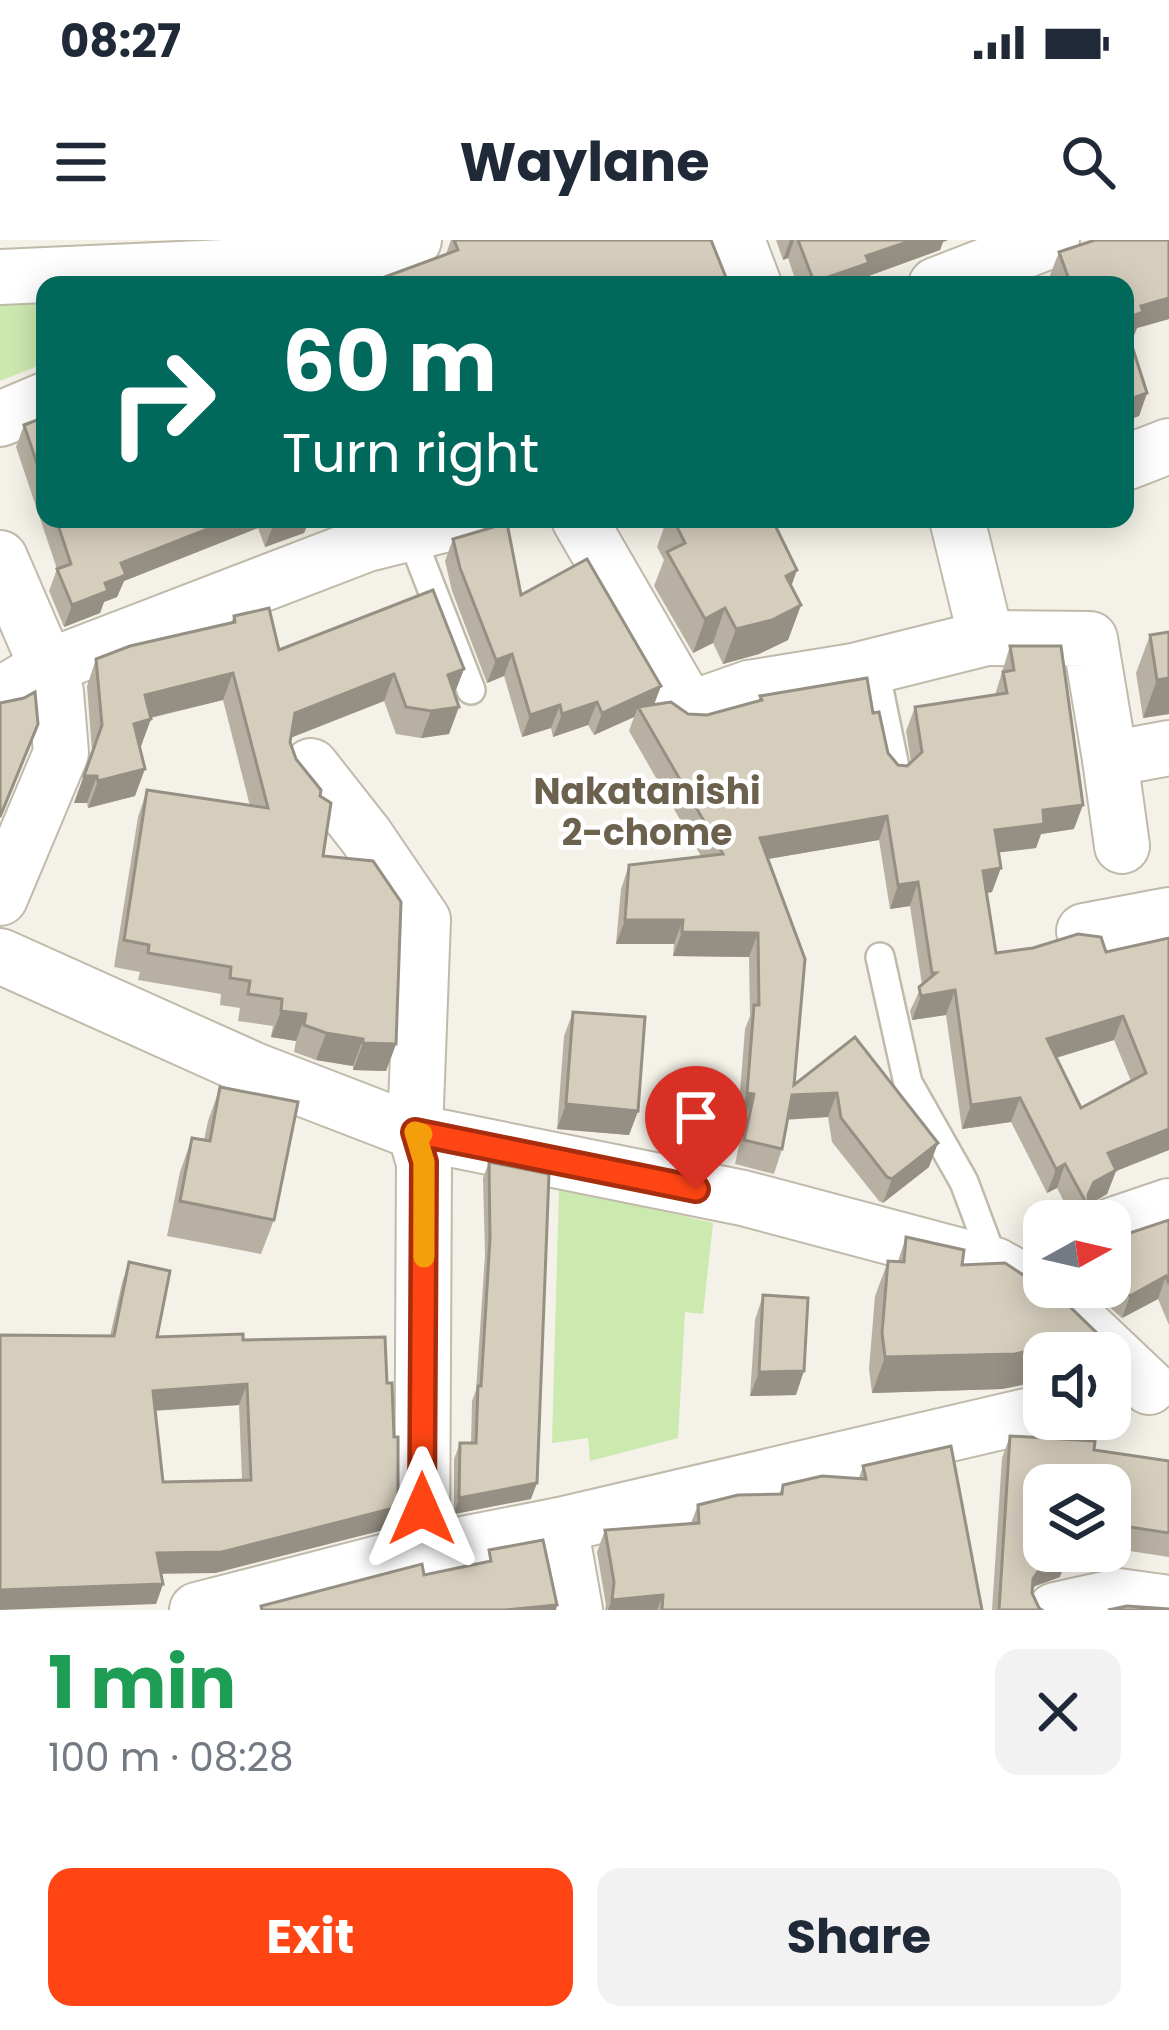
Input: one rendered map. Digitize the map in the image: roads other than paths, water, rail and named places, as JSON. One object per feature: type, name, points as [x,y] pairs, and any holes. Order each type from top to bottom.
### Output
[{"type":"street","points":[[326,276],[414,240]]},
{"type":"street","points":[[737,240],[751,276]]},
{"type":"street","points":[[959,276],[1052,240]]},
{"type":"street","points":[[159,276],[359,261]]},
{"type":"street","points":[[0,277],[36,278]]},
{"type":"street","points":[[0,419],[36,404]]},
{"type":"street","points":[[1134,460],[1169,446]]},
{"type":"street","points":[[0,695],[47,668],[367,544],[430,528]]},
{"type":"street","points":[[584,528],[688,709],[749,688],[986,638],[1090,639],[1122,846]]},
{"type":"street","points":[[959,528],[986,638]]},
{"type":"street","points":[[0,558],[56,692],[61,753],[0,898]]},
{"type":"street","points":[[1110,759],[1169,748]]},
{"type":"street","points":[[311,766],[423,920],[415,1132],[424,1162],[422,1552]]},
{"type":"street","points":[[1084,931],[1169,915]]},
{"type":"street","points":[[0,956],[254,1070],[415,1132],[1019,1256],[1143,1389]]},
{"type":"street","points":[[1131,1219],[1169,1206]]},
{"type":"street","points":[[208,1609],[422,1552],[560,1525],[1023,1417]]},
{"type":"street","points":[[560,1525],[575,1610]]},
{"type":"street","points":[[1055,1610],[1118,1596],[1169,1604]]},
{"type":"lane","points":[[410,533],[471,690]]},
{"type":"lane","points":[[874,665],[896,772]]},
{"type":"lane","points":[[880,958],[908,1083],[964,1183],[1019,1256]]},
{"type":"district","name":"Nakatanishi 2-chome","points":[[647,812]]}]
